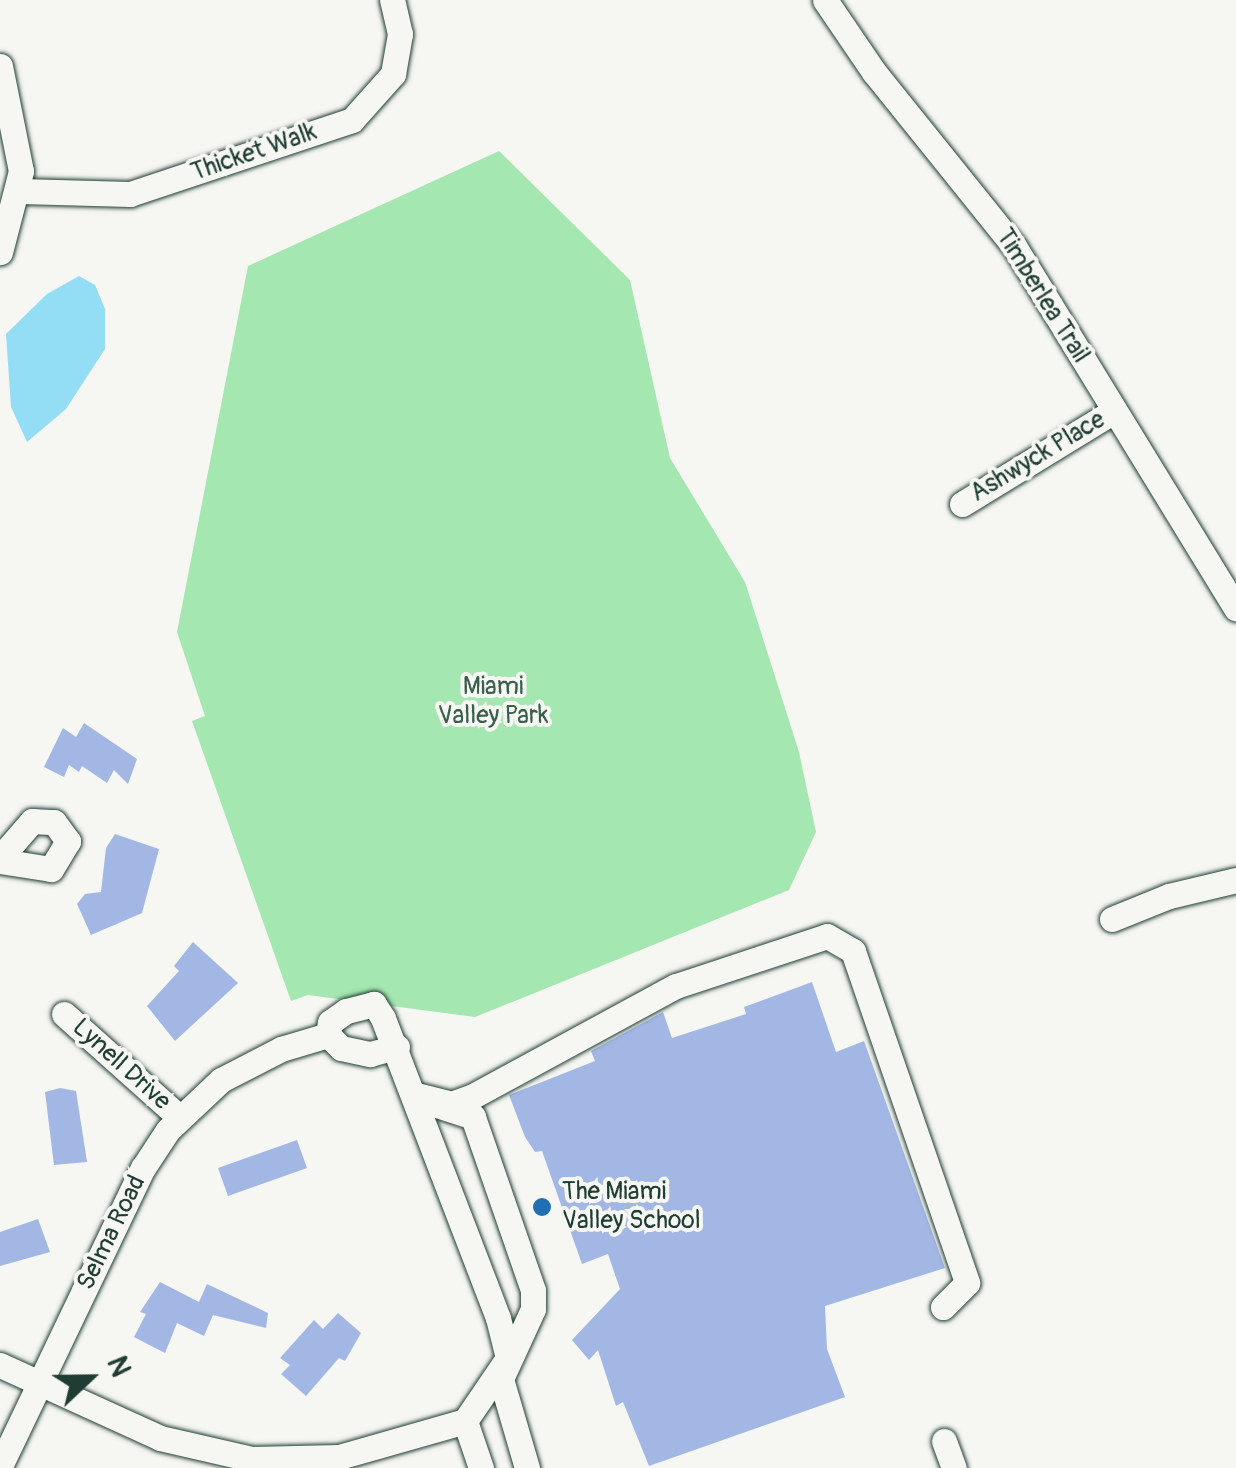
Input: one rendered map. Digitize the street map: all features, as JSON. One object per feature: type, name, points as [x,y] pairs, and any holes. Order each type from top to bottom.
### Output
[{"type":"street","name":"Thicket Walk","points":[[20,191],[130,194],[352,120],[393,74],[400,34],[392,0]]},
{"type":"street","name":"Timberlea Trail","points":[[825,0],[874,72],[1014,246],[1236,608]]},
{"type":"street","points":[[0,66],[16,124],[20,191],[0,252]]},
{"type":"street","name":"Ashwyck Place","points":[[962,504],[1114,411]]},
{"type":"street","points":[[1112,919],[1169,896],[1236,880]]},
{"type":"street","points":[[416,1095],[451,1104],[472,1096],[676,986],[827,936],[852,950],[967,1283],[943,1307]]},
{"type":"street","points":[[397,1047],[370,1054],[341,1048],[328,1035],[330,1022],[374,1004],[397,1047],[508,1358]]},
{"type":"street","name":"Lynell Drive","points":[[64,1014],[179,1117]]},
{"type":"street","name":"Selma Road","points":[[0,1466],[144,1168],[179,1117],[221,1080],[281,1049],[328,1035]]},
{"type":"street","points":[[416,1095],[472,1117],[527,1273],[532,1308],[501,1379],[505,1408],[527,1468]]},
{"type":"street","points":[[0,1365],[160,1438],[252,1458],[339,1457],[409,1441],[464,1421],[508,1358]]},
{"type":"street","points":[[464,1421],[481,1468]]},
{"type":"street","points":[[944,1441],[954,1468]]},
{"type":"green space","name":"Miami Valley Park","points":[[499,151],[630,280],[670,458],[745,582],[799,752],[816,832],[789,890],[475,1017],[308,995],[291,1001],[192,721],[205,716],[177,632],[248,266]]},
{"type":"water","points":[[79,276],[95,285],[105,309],[105,349],[66,409],[27,442],[11,407],[6,334],[47,294]]},
{"type":"building","points":[[84,723],[137,759],[128,784],[114,770],[107,783],[82,766],[79,772],[69,765],[64,777],[44,767],[63,728],[76,737]]},
{"type":"building","points":[[115,834],[159,849],[142,913],[91,935],[77,904],[85,894],[101,892],[106,848]]},
{"type":"building","points":[[193,942],[238,983],[175,1041],[147,1006],[179,971],[174,966]]},
{"type":"building","name":"The Miami Valley School","points":[[812,982],[836,1052],[864,1041],[945,1268],[825,1306],[827,1349],[845,1397],[649,1466],[623,1402],[616,1406],[598,1350],[589,1360],[572,1340],[620,1289],[608,1254],[582,1264],[542,1151],[535,1152],[525,1137],[509,1095],[595,1061],[591,1051],[663,1012],[672,1038],[746,1014],[744,1007]]},
{"type":"building","points":[[60,1088],[76,1091],[87,1162],[54,1165],[45,1092]]},
{"type":"building","points":[[297,1140],[307,1168],[228,1196],[218,1168]]},
{"type":"building","points":[[38,1219],[50,1252],[0,1266],[0,1232]]},
{"type":"building","points":[[160,1282],[199,1302],[207,1284],[268,1313],[266,1328],[213,1315],[204,1336],[177,1323],[165,1353],[134,1337],[146,1314],[140,1312]]},
{"type":"building","points":[[338,1313],[361,1333],[345,1361],[339,1358],[306,1396],[281,1374],[290,1365],[280,1358],[314,1320],[323,1329]]},
{"type":"place","name":"The Miami Valley School","points":[[542,1207]]}]
